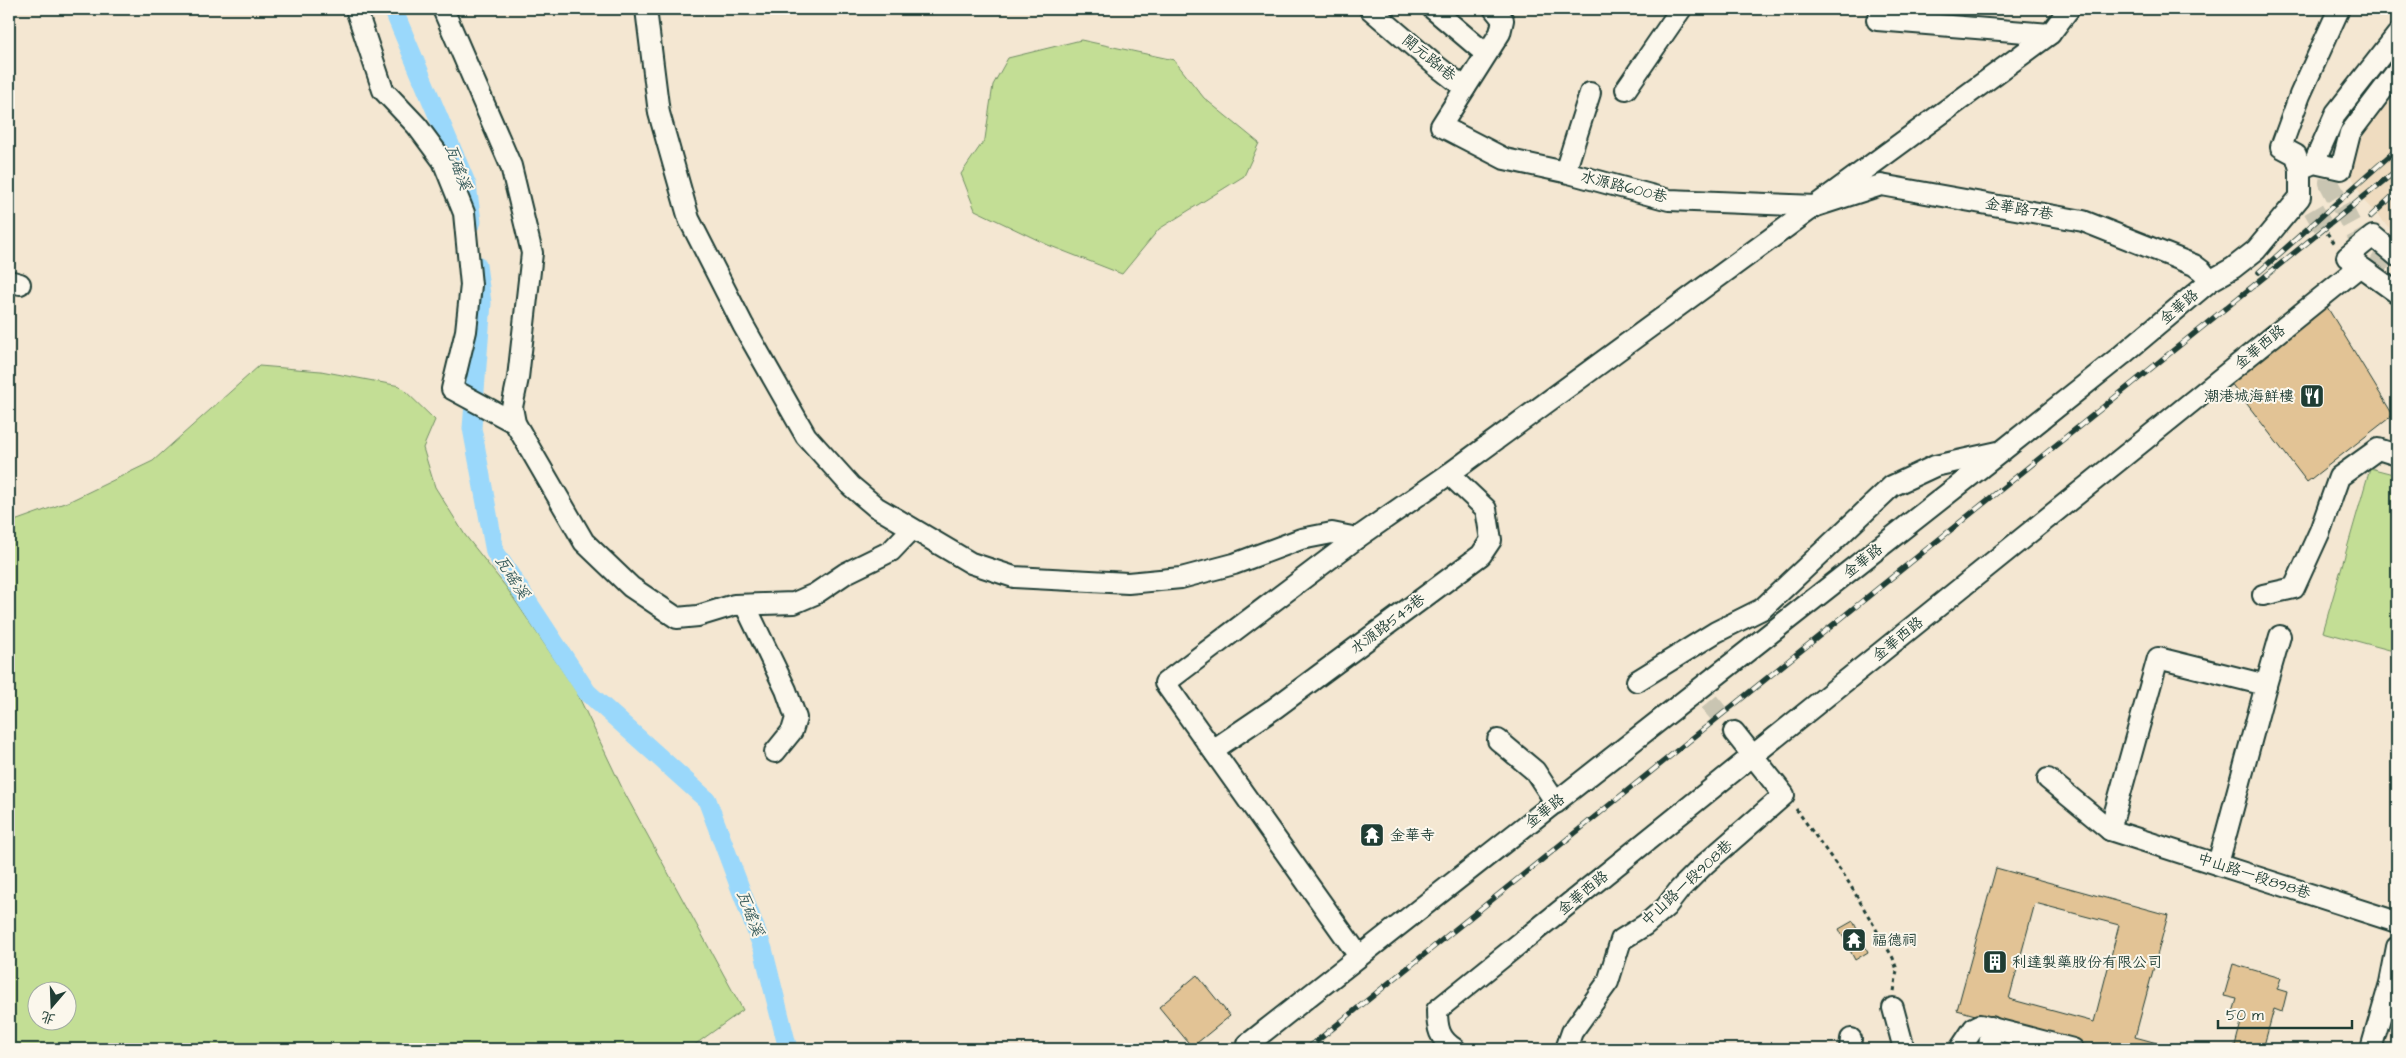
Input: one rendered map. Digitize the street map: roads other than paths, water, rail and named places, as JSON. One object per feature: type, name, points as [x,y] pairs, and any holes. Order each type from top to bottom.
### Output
[{"type":"street","points":[[356,9],[383,90],[417,126],[443,161],[464,212],[471,285],[466,331],[452,389],[515,423]]},
{"type":"street","points":[[443,9],[511,166],[532,253],[519,369],[512,407],[515,423],[584,542],[631,587],[677,618],[698,616],[734,605],[794,603],[815,594],[846,573],[891,551],[912,529]]},
{"type":"street","points":[[646,9],[658,113],[688,218],[743,325],[806,436],[851,486],[876,507],[971,563],[1014,577],[1064,578],[1128,583],[1181,578],[1216,569],[1301,539],[1332,533],[1356,538]]},
{"type":"street","name":"開元路11巷","points":[[1370,9],[1465,88]]},
{"type":"street","points":[[1433,9],[1486,54]]},
{"type":"street","name":"開元路11巷","points":[[1441,126],[1500,33],[1503,20],[1494,9]]},
{"type":"street","points":[[1626,89],[1681,9]]},
{"type":"street","points":[[1359,956],[1165,683],[1356,538],[1449,474],[1618,348],[1816,206],[2050,34],[2069,9]]},
{"type":"street","points":[[2339,9],[2300,95],[2281,146],[2296,155],[2307,166],[2341,169],[2350,133],[2397,71]]},
{"type":"street","points":[[1877,20],[2050,34]]},
{"type":"street","points":[[2307,166],[2336,113],[2397,35]]},
{"type":"street","points":[[2346,122],[2397,52]]},
{"type":"street","points":[[1565,172],[1590,93]]},
{"type":"street","name":"水源路600巷","points":[[1441,126],[1504,159],[1565,172],[1669,200],[1816,206]]},
{"type":"street","name":"金華路","points":[[1248,1044],[1556,802],[1704,696],[2210,281],[2233,268],[2256,250],[2290,212],[2300,197],[2307,166]]},
{"type":"street","name":"金華路7巷","points":[[1816,206],[1881,185],[2083,221],[2194,265],[2210,281]]},
{"type":"street","points":[[2393,291],[2347,257],[2373,236],[2397,256]]},
{"type":"street","name":"金華西路","points":[[1455,1049],[1448,1045],[1437,1030],[1437,1010],[2359,267]]},
{"type":"street","points":[[2263,595],[2294,588],[2320,531],[2339,477],[2378,449],[2397,455]]},
{"type":"street","points":[[1637,682],[1716,632],[1762,609],[1892,486],[1935,466],[2002,451]]},
{"type":"street","name":"水源路543巷","points":[[1213,750],[1275,708],[1481,555],[1491,540],[1486,509],[1449,474]]},
{"type":"street","points":[[745,605],[786,690],[796,718],[792,731],[775,752]]},
{"type":"street","points":[[2218,864],[2280,636]]},
{"type":"street","points":[[2048,779],[2110,830],[2158,658],[2266,685]]},
{"type":"street","points":[[1734,732],[1753,756]]},
{"type":"street","points":[[1498,740],[1535,771],[1556,802]]},
{"type":"street","name":"中山路一段908巷","points":[[1566,1049],[1572,1032],[1608,982],[1621,940],[1645,925],[1666,907],[1680,889],[1705,864],[1784,795],[1753,756]]},
{"type":"street","name":"中山路一段898巷","points":[[2110,830],[2397,922]]},
{"type":"street","points":[[2371,1049],[2394,987],[2397,947]]},
{"type":"street","points":[[1893,1008],[1904,1049]]},
{"type":"street","points":[[1960,1049],[1976,1026],[1991,1028],[2073,1049]]},
{"type":"street","points":[[1990,1049],[1991,1028]]},
{"type":"waterway","name":"瓦磘溪","points":[[393,9],[467,185],[472,222]]},
{"type":"waterway","name":"瓦磘溪","points":[[477,265],[482,303],[472,428],[495,552],[587,692],[707,800],[763,949],[788,1049]]},
{"type":"tunnel","points":[[2346,122],[2332,157],[2329,183],[2367,254],[2397,272]]},
{"type":"tunnel","points":[[2313,209],[2327,233]]},
{"type":"tunnel","points":[[1709,702],[1734,732]]},
{"type":"railway","points":[[2259,272],[2397,149]]},
{"type":"railway","points":[[1307,1049],[2397,170]]},
{"type":"railway","points":[[2370,217],[2397,192]]},
{"type":"place","name":"潮港城海鮮樓","points":[[2312,396]]},
{"type":"place","name":"金華寺","points":[[1372,835]]},
{"type":"place","name":"福德祠","points":[[1854,940]]},
{"type":"place","name":"利達製藥股份有限公司","points":[[1995,962]]}]
